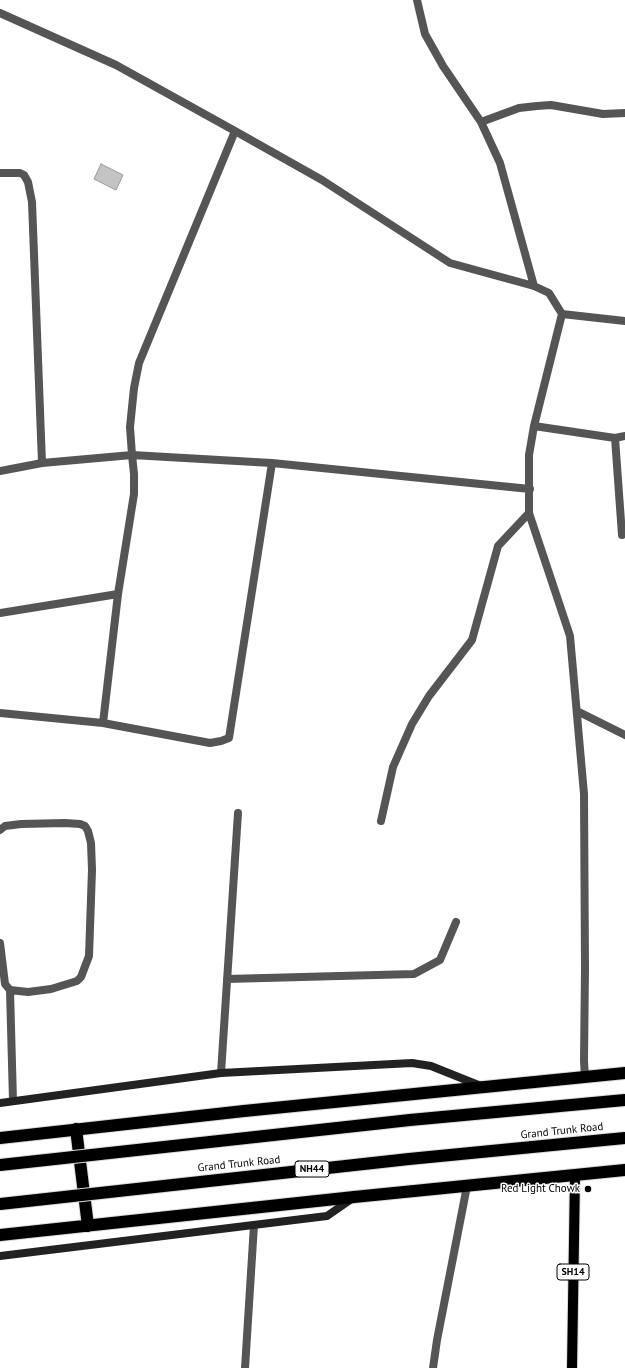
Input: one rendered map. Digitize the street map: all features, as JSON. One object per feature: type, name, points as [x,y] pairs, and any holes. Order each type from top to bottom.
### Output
[{"type":"highway","points":[[0,1138],[244,1111],[625,1073]]},
{"type":"highway","points":[[0,1165],[402,1121],[625,1100]]},
{"type":"highway","points":[[76,1129],[88,1226]]},
{"type":"highway","name":"Grand Trunk Road","points":[[0,1204],[410,1159],[625,1138]]},
{"type":"highway","points":[[0,1235],[625,1170]]},
{"type":"main road","name":"SH14","points":[[572,1368],[575,1175]]},
{"type":"street","points":[[417,0],[425,34],[443,66],[481,122],[500,163],[534,286]]},
{"type":"street","points":[[0,13],[116,65],[235,131],[322,180],[450,263],[534,286],[549,293],[562,314],[534,426],[529,455],[529,513],[570,636],[584,794],[585,1077]]},
{"type":"street","points":[[481,122],[519,108],[551,105],[603,114],[625,113]]},
{"type":"street","points":[[103,723],[118,594],[134,494],[130,427],[134,388],[139,363],[235,131]]},
{"type":"street","points":[[0,172],[20,173],[24,175],[28,182],[32,202],[42,463]]},
{"type":"street","points":[[562,314],[625,321]]},
{"type":"street","points":[[534,426],[615,438],[625,436]]},
{"type":"street","points":[[615,438],[622,535]]},
{"type":"street","points":[[0,471],[42,463],[132,455],[272,463],[530,489]]},
{"type":"street","points":[[0,713],[103,723],[210,743],[229,738],[272,463]]},
{"type":"street","points":[[381,821],[393,766],[412,724],[429,696],[472,640],[498,546],[529,513]]},
{"type":"street","points":[[0,613],[118,594]]},
{"type":"street","points":[[577,711],[625,735]]},
{"type":"street","points":[[221,1073],[238,813]]},
{"type":"street","points":[[0,830],[5,826],[21,824],[80,824],[85,826],[88,831],[91,843],[92,870],[89,956],[81,977],[77,981],[67,985],[51,989],[28,992],[10,990]]},
{"type":"street","points":[[227,979],[414,974],[440,960],[456,922]]},
{"type":"street","points":[[0,943],[5,984],[10,990],[13,1101]]},
{"type":"street","points":[[0,1103],[221,1073],[412,1063],[430,1066],[483,1087]]},
{"type":"street","points":[[433,1368],[437,1340],[467,1186]]},
{"type":"street","points":[[0,1256],[327,1216],[354,1197]]},
{"type":"street","points":[[245,1368],[254,1225]]},
{"type":"building","points":[[101,164],[123,175],[116,190],[94,179]]},
{"type":"place","name":"Red Light Chowk","points":[[588,1189]]}]
